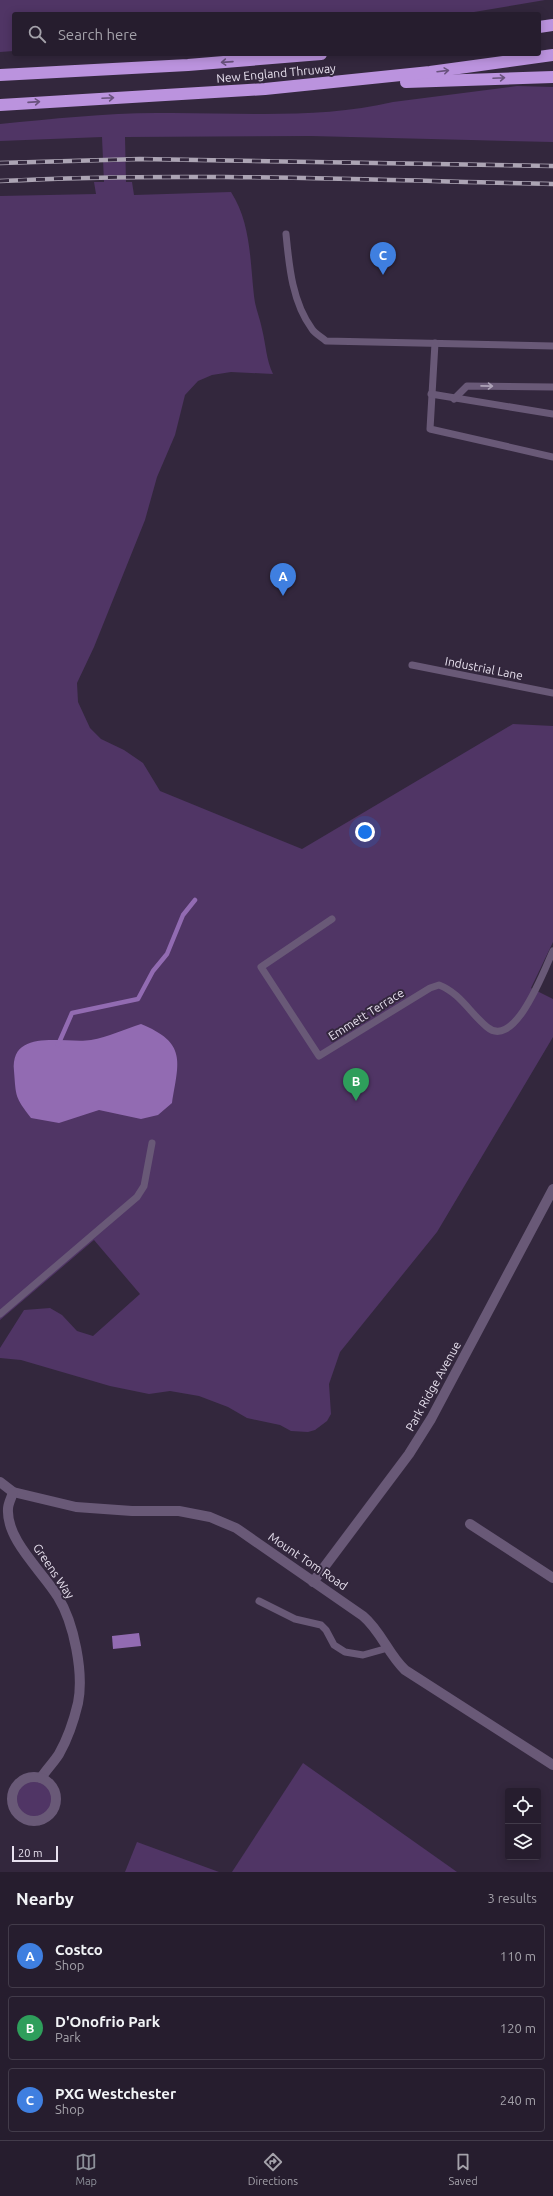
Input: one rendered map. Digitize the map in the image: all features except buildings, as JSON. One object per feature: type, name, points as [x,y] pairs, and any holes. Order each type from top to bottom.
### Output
[{"type":"highway","points":[[541,27],[553,25]]},
{"type":"highway","name":"New England Thruway","points":[[0,105],[265,88],[430,72],[553,55]]},
{"type":"highway","name":"New England Thruway","points":[[0,75],[160,66],[294,56]]},
{"type":"highway","points":[[265,88],[553,77]]},
{"type":"street","name":"Park Ridge Avenue","points":[[313,1582],[409,1454],[431,1419],[553,1189]]},
{"type":"street","name":"Mount Tom Road","points":[[0,1482],[13,1492],[76,1507],[132,1511],[179,1511],[210,1517],[236,1528],[313,1582],[350,1604],[380,1634],[393,1659],[405,1670],[553,1765]]},
{"type":"street","name":"Greens Way","points":[[13,1492],[8,1508],[10,1525],[28,1557],[59,1598],[69,1622],[79,1669],[78,1701],[71,1728],[58,1755],[40,1778]]},
{"type":"street","points":[[470,1524],[553,1578]]},
{"type":"street","points":[[34,1777],[40,1778],[52,1786],[55,1793],[54,1808],[45,1818],[38,1821],[24,1819],[14,1808],[12,1794],[20,1782],[34,1777]]},
{"type":"lane","points":[[286,234],[289,268],[298,302],[312,329],[326,341],[553,346]]},
{"type":"lane","points":[[435,343],[430,394],[430,429],[553,456]]},
{"type":"lane","points":[[454,399],[467,386],[553,388]]},
{"type":"lane","points":[[430,394],[553,414]]},
{"type":"lane","name":"Industrial Lane","points":[[412,665],[553,692]]},
{"type":"lane","name":"Emmett Terrace","points":[[332,919],[261,967],[320,1056],[430,988],[439,985],[456,994],[488,1028],[498,1032],[510,1026],[528,1004],[553,951]]},
{"type":"lane","points":[[0,1314],[137,1197],[144,1186],[152,1143]]},
{"type":"lane","points":[[259,1601],[295,1619],[321,1625],[326,1630],[334,1645],[345,1652],[363,1655],[388,1648]]},
{"type":"shaded area","points":[[0,0],[545,0],[474,12],[12,12],[12,51],[0,52]]},
{"type":"shaded area","points":[[517,86],[553,87],[553,142],[311,136],[125,137],[126,182],[132,182],[134,195],[231,192],[238,204],[246,229],[255,300],[267,357],[273,374],[231,372],[212,375],[198,381],[185,395],[175,435],[157,477],[145,520],[94,647],[77,683],[78,702],[90,728],[101,739],[124,750],[143,763],[160,791],[302,849],[513,724],[553,726],[553,942],[531,988],[553,999],[553,1037],[437,1232],[340,1352],[329,1384],[331,1414],[327,1421],[315,1430],[308,1432],[291,1431],[280,1425],[247,1418],[228,1407],[199,1396],[170,1391],[149,1394],[110,1386],[21,1360],[0,1358],[0,1348],[24,1310],[50,1308],[62,1315],[77,1331],[93,1336],[140,1294],[94,1240],[0,1320],[0,196],[96,194],[94,182],[104,182],[102,137],[0,141],[0,124],[118,114],[276,114],[335,111]]},
{"type":"shaded area","points":[[141,1024],[156,1031],[166,1038],[173,1046],[176,1055],[177,1076],[172,1103],[158,1115],[141,1119],[99,1110],[59,1123],[31,1118],[19,1101],[16,1092],[14,1071],[15,1057],[21,1048],[30,1043],[41,1040],[80,1041],[97,1039]]},
{"type":"shaded area","points":[[139,1633],[141,1646],[113,1649],[112,1636]]},
{"type":"shaded area","points":[[303,1763],[457,1872],[232,1872]]},
{"type":"shaded area","points":[[30,1779],[38,1779],[45,1782],[50,1787],[53,1798],[50,1809],[45,1814],[38,1817],[30,1817],[23,1814],[18,1809],[15,1802],[15,1794],[18,1787],[23,1782]]},
{"type":"shaded area","points":[[137,1842],[219,1872],[125,1872]]},
{"type":"waterway","points":[[58,1045],[72,1013],[138,999],[153,971],[167,954],[183,915],[195,900]]},
{"type":"railway","points":[[0,163],[140,159],[553,166]]},
{"type":"railway","points":[[0,181],[69,178],[207,177],[553,184]]},
{"type":"place","name":"PXG Westchester","points":[[383,275]]},
{"type":"place","name":"Costco","points":[[283,596]]},
{"type":"place","name":"D'Onofrio Park","points":[[356,1101]]}]
